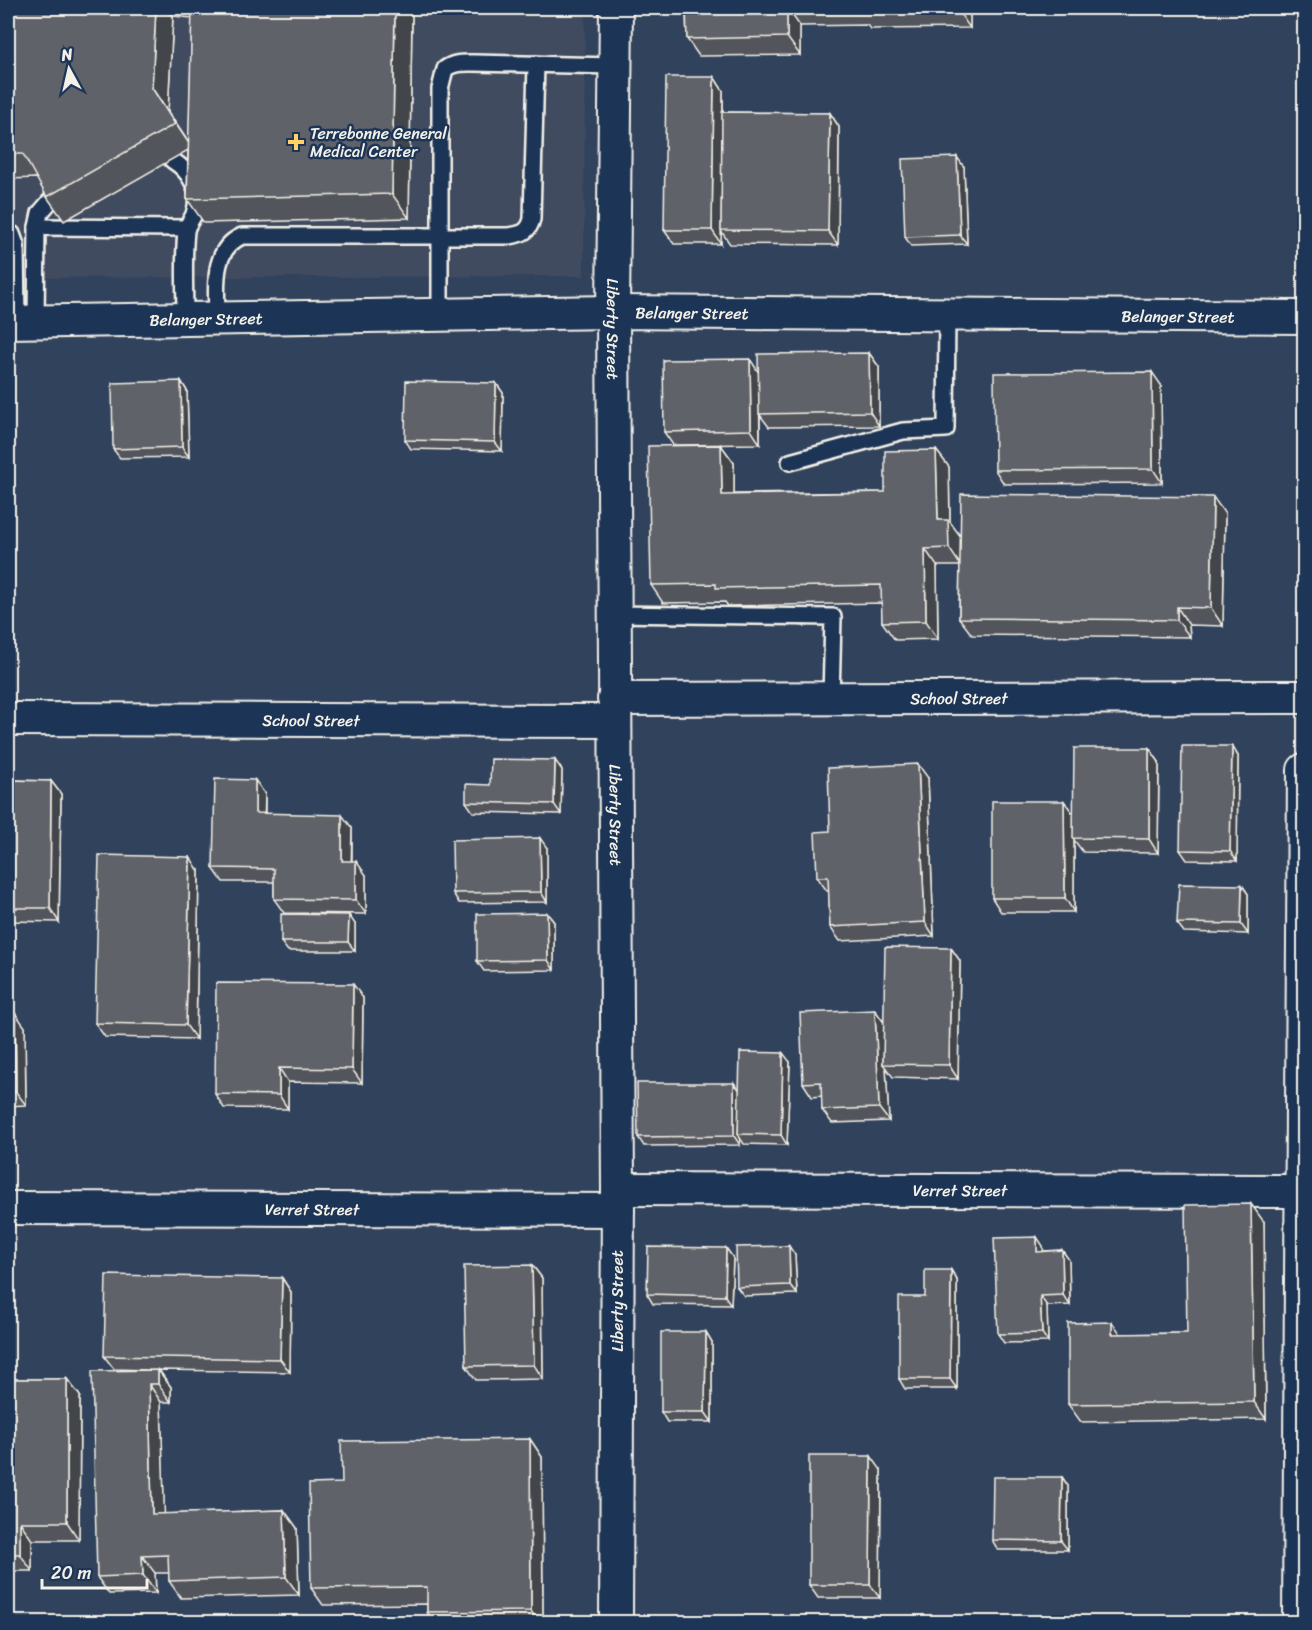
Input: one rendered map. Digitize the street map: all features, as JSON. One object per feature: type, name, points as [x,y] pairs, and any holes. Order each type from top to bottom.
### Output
[{"type":"street","name":"Liberty Street","points":[[616,8],[613,312],[618,1200],[616,1623]]},
{"type":"street","name":"Belanger Street","points":[[20,321],[613,312],[1305,317]]},
{"type":"street","name":"School Street","points":[[8,719],[614,710],[831,699],[1305,697]]},
{"type":"street","points":[[1299,1623],[1302,1464],[1305,770]]},
{"type":"street","name":"Verret Street","points":[[8,1208],[1303,1191]]},
{"type":"lane","points":[[440,315],[440,89],[445,69],[459,63],[615,66]]},
{"type":"lane","points":[[217,318],[219,258],[232,240],[242,236],[509,236],[522,234],[530,227],[532,219],[536,64]]},
{"type":"lane","points":[[172,160],[184,167],[193,179],[197,198],[194,214],[186,228],[185,319]]},
{"type":"lane","points":[[20,321],[40,213],[52,199]]},
{"type":"lane","points":[[37,227],[186,228]]},
{"type":"lane","points":[[8,233],[12,234],[16,245],[20,321]]},
{"type":"lane","points":[[790,462],[903,430],[946,429],[947,314]]},
{"type":"lane","points":[[614,614],[832,617],[831,699]]},
{"type":"shaded area","name":"Terrebonne General Medical Center","points":[[8,8],[585,8],[584,276],[8,278]]},
{"type":"building","points":[[8,8],[156,8],[152,88],[175,124],[47,197],[23,154],[8,154]]},
{"type":"building","points":[[192,8],[395,8],[392,194],[187,199]]},
{"type":"building","points":[[686,8],[787,8],[787,37],[687,39]]},
{"type":"building","points":[[858,8],[958,8],[958,11],[858,12]]},
{"type":"building","points":[[666,77],[714,77],[712,230],[664,230]]},
{"type":"building","points":[[722,112],[830,113],[828,231],[721,230]]},
{"type":"building","points":[[957,157],[960,235],[905,237],[902,159]]},
{"type":"building","points":[[869,353],[870,412],[759,414],[758,354]]},
{"type":"building","points":[[750,359],[751,430],[664,432],[663,360]]},
{"type":"building","points":[[1152,372],[1153,469],[995,470],[994,373]]},
{"type":"building","points":[[181,381],[182,447],[113,449],[112,383]]},
{"type":"building","points":[[406,381],[496,383],[495,442],[405,440]]},
{"type":"building","points":[[721,445],[722,495],[885,492],[885,451],[936,450],[938,520],[948,520],[949,548],[925,549],[926,621],[882,622],[881,585],[716,588],[716,584],[651,585],[648,446]]},
{"type":"building","points":[[961,494],[1213,497],[1211,608],[1177,607],[1177,620],[959,618]]},
{"type":"building","points":[[1182,746],[1232,746],[1230,851],[1180,850]]},
{"type":"building","points":[[1074,748],[1149,748],[1149,839],[1073,838]]},
{"type":"building","points":[[491,759],[555,760],[554,804],[466,802],[466,784],[490,785]]},
{"type":"building","points":[[918,764],[925,922],[830,927],[828,877],[817,877],[815,832],[830,831],[828,768]]},
{"type":"building","points":[[215,779],[255,780],[255,813],[342,815],[342,861],[356,861],[356,900],[274,899],[274,869],[213,868]]},
{"type":"building","points":[[8,780],[51,781],[50,908],[8,908]]},
{"type":"building","points":[[992,801],[1064,801],[1065,898],[992,898]]},
{"type":"building","points":[[540,838],[541,892],[453,893],[452,840]]},
{"type":"building","points":[[99,855],[190,857],[186,1025],[95,1023]]},
{"type":"building","points":[[1179,884],[1242,885],[1241,924],[1177,923]]},
{"type":"building","points":[[547,913],[548,960],[477,961],[477,914]]},
{"type":"building","points":[[281,914],[349,915],[348,942],[281,942]]},
{"type":"building","points":[[885,947],[951,948],[949,1065],[883,1064]]},
{"type":"building","points":[[216,983],[353,984],[352,1069],[279,1068],[279,1095],[215,1094]]},
{"type":"building","points":[[875,1010],[879,1108],[822,1110],[821,1082],[803,1083],[800,1013]]},
{"type":"building","points":[[8,1013],[15,1013],[16,1092],[8,1092]]},
{"type":"building","points":[[740,1052],[783,1053],[781,1135],[738,1134]]},
{"type":"building","points":[[637,1083],[734,1083],[734,1136],[638,1137]]},
{"type":"building","points":[[1251,1204],[1254,1402],[1068,1404],[1068,1323],[1112,1322],[1112,1334],[1187,1333],[1185,1205]]},
{"type":"building","points":[[1037,1237],[1037,1252],[1062,1250],[1063,1295],[1040,1296],[1042,1333],[998,1334],[994,1238]]},
{"type":"building","points":[[789,1246],[790,1285],[737,1287],[736,1247]]},
{"type":"building","points":[[648,1247],[726,1248],[725,1296],[647,1294]]},
{"type":"building","points":[[532,1265],[534,1365],[466,1366],[464,1266]]},
{"type":"building","points":[[925,1270],[951,1270],[950,1379],[899,1379],[899,1297],[925,1297]]},
{"type":"building","points":[[106,1275],[282,1278],[280,1359],[104,1356]]},
{"type":"building","points":[[661,1332],[706,1332],[705,1412],[661,1412]]},
{"type":"building","points":[[158,1370],[158,1384],[149,1384],[152,1514],[284,1510],[286,1577],[169,1581],[168,1555],[142,1556],[143,1575],[97,1577],[92,1371]]},
{"type":"building","points":[[8,1379],[67,1379],[67,1522],[20,1522],[20,1554],[8,1554]]},
{"type":"building","points":[[530,1439],[531,1611],[427,1612],[427,1587],[311,1588],[309,1484],[342,1483],[341,1441]]},
{"type":"building","points":[[809,1456],[871,1456],[870,1585],[809,1585]]},
{"type":"building","points":[[993,1477],[1062,1477],[1061,1541],[992,1540]]},
{"type":"place","name":"Terrebonne General Medical Center","points":[[296,142]]}]
